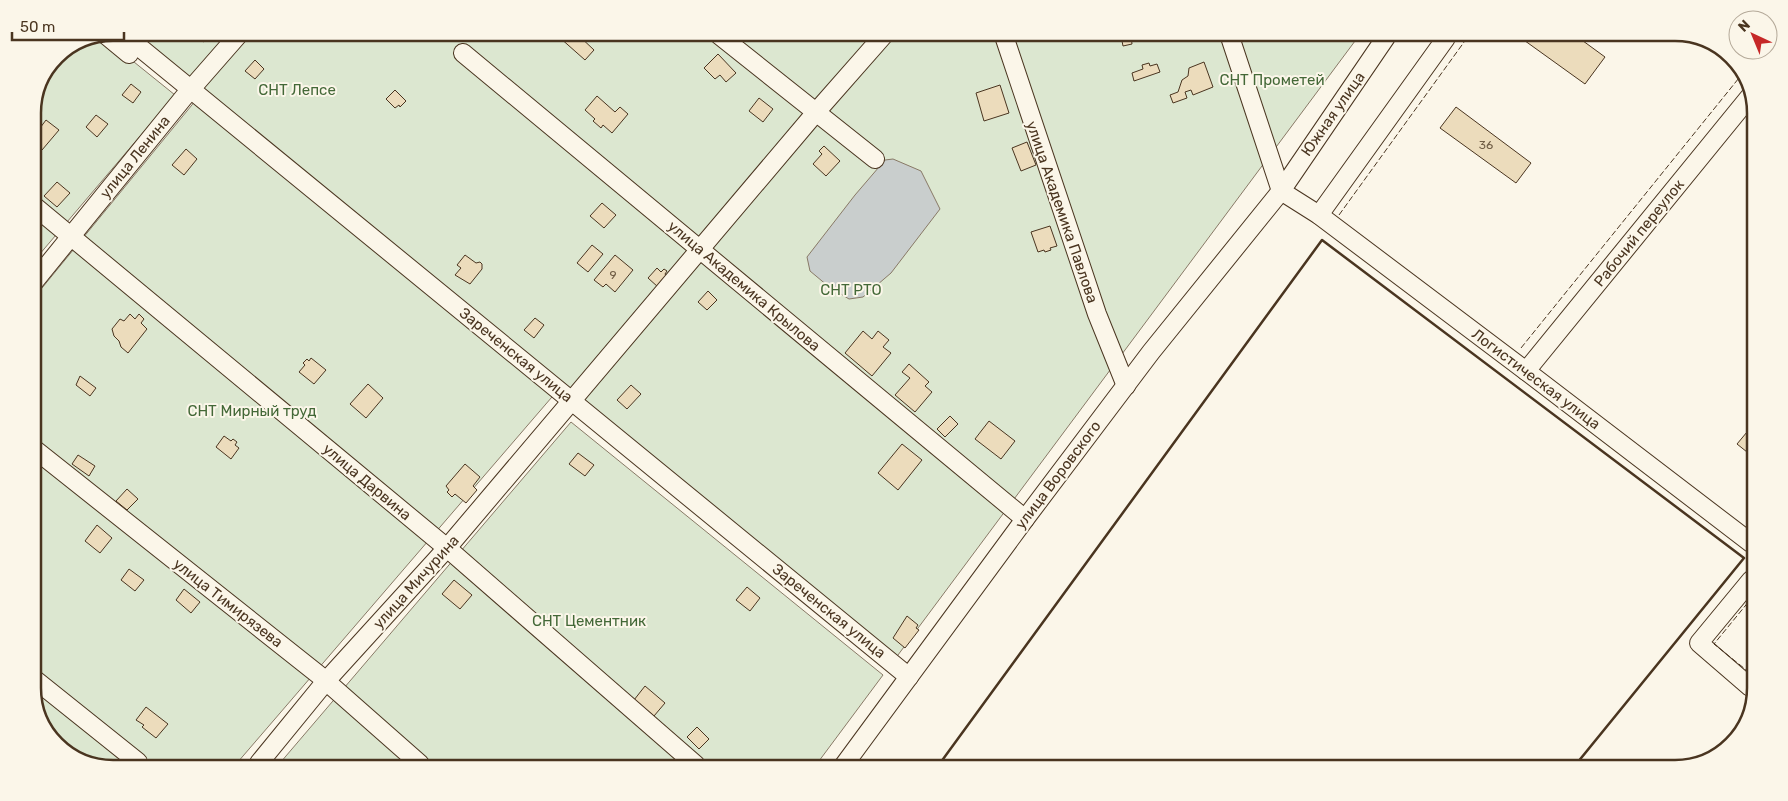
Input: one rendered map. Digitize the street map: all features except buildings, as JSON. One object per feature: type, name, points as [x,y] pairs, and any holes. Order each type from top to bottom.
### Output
[{"type":"street","points":[[114,41],[188,93]]},
{"type":"street","name":"Зареченская улица","points":[[132,41],[188,93],[572,400],[909,677]]},
{"type":"street","name":"улица Ленина","points":[[41,273],[188,93],[233,41]]},
{"type":"street","points":[[728,41],[875,159]]},
{"type":"street","name":"улица Мичурина","points":[[261,760],[326,681],[447,548],[816,111],[879,41]]},
{"type":"street","name":"улица Академика Павлова","points":[[1006,41],[1097,314],[1126,386]]},
{"type":"street","points":[[1231,41],[1281,190]]},
{"type":"street","name":"Южная улица","points":[[1281,190],[1384,41]]},
{"type":"street","points":[[1319,215],[1444,41]]},
{"type":"street","name":"улица Академика Крылова","points":[[463,53],[1025,519]]},
{"type":"street","name":"Рабочий переулок","points":[[1526,371],[1746,102]]},
{"type":"street","name":"улица Воровского","points":[[848,760],[1151,352],[1281,190]]},
{"type":"street","name":"Логистическая улица","points":[[1281,190],[1319,215],[1747,540]]},
{"type":"street","name":"улица Дарвина","points":[[41,212],[447,548],[690,760]]},
{"type":"street","name":"улица Тимирязева","points":[[41,454],[326,681],[415,760]]},
{"type":"street","points":[[1747,585],[1698,644],[1747,685]]},
{"type":"street","points":[[41,684],[136,760]]},
{"type":"green space","points":[[109,41],[175,95],[41,253],[41,108],[49,81],[56,69],[77,51],[90,45]]},
{"type":"green space","points":[[143,41],[1355,41],[895,659],[564,383],[240,760],[113,760],[99,758],[77,750],[59,735],[53,728],[45,711],[41,693],[41,289],[205,89]]},
{"type":"green space","name":"СНТ Цементник","points":[[571,422],[883,675],[820,760],[283,760]]},
{"type":"shaded area","points":[[893,159],[921,171],[940,209],[891,273],[863,297],[849,299],[828,286],[810,271],[807,257],[885,160]]},
{"type":"fence","points":[[1339,215],[1465,41]]},
{"type":"fence","points":[[1521,348],[1738,79]]},
{"type":"fence","points":[[1747,604],[1714,644],[1747,671]]},
{"type":"wall","points":[[942,760],[1322,240],[1744,558],[1580,760]]},
{"type":"park label","name":"СНТ Прометей","points":[[1272,80]]},
{"type":"park label","name":"СНТ Лепсе","points":[[297,90]]},
{"type":"park label","name":"СНТ РТО","points":[[851,290]]},
{"type":"park label","name":"СНТ Мирный труд","points":[[252,411]]}]
